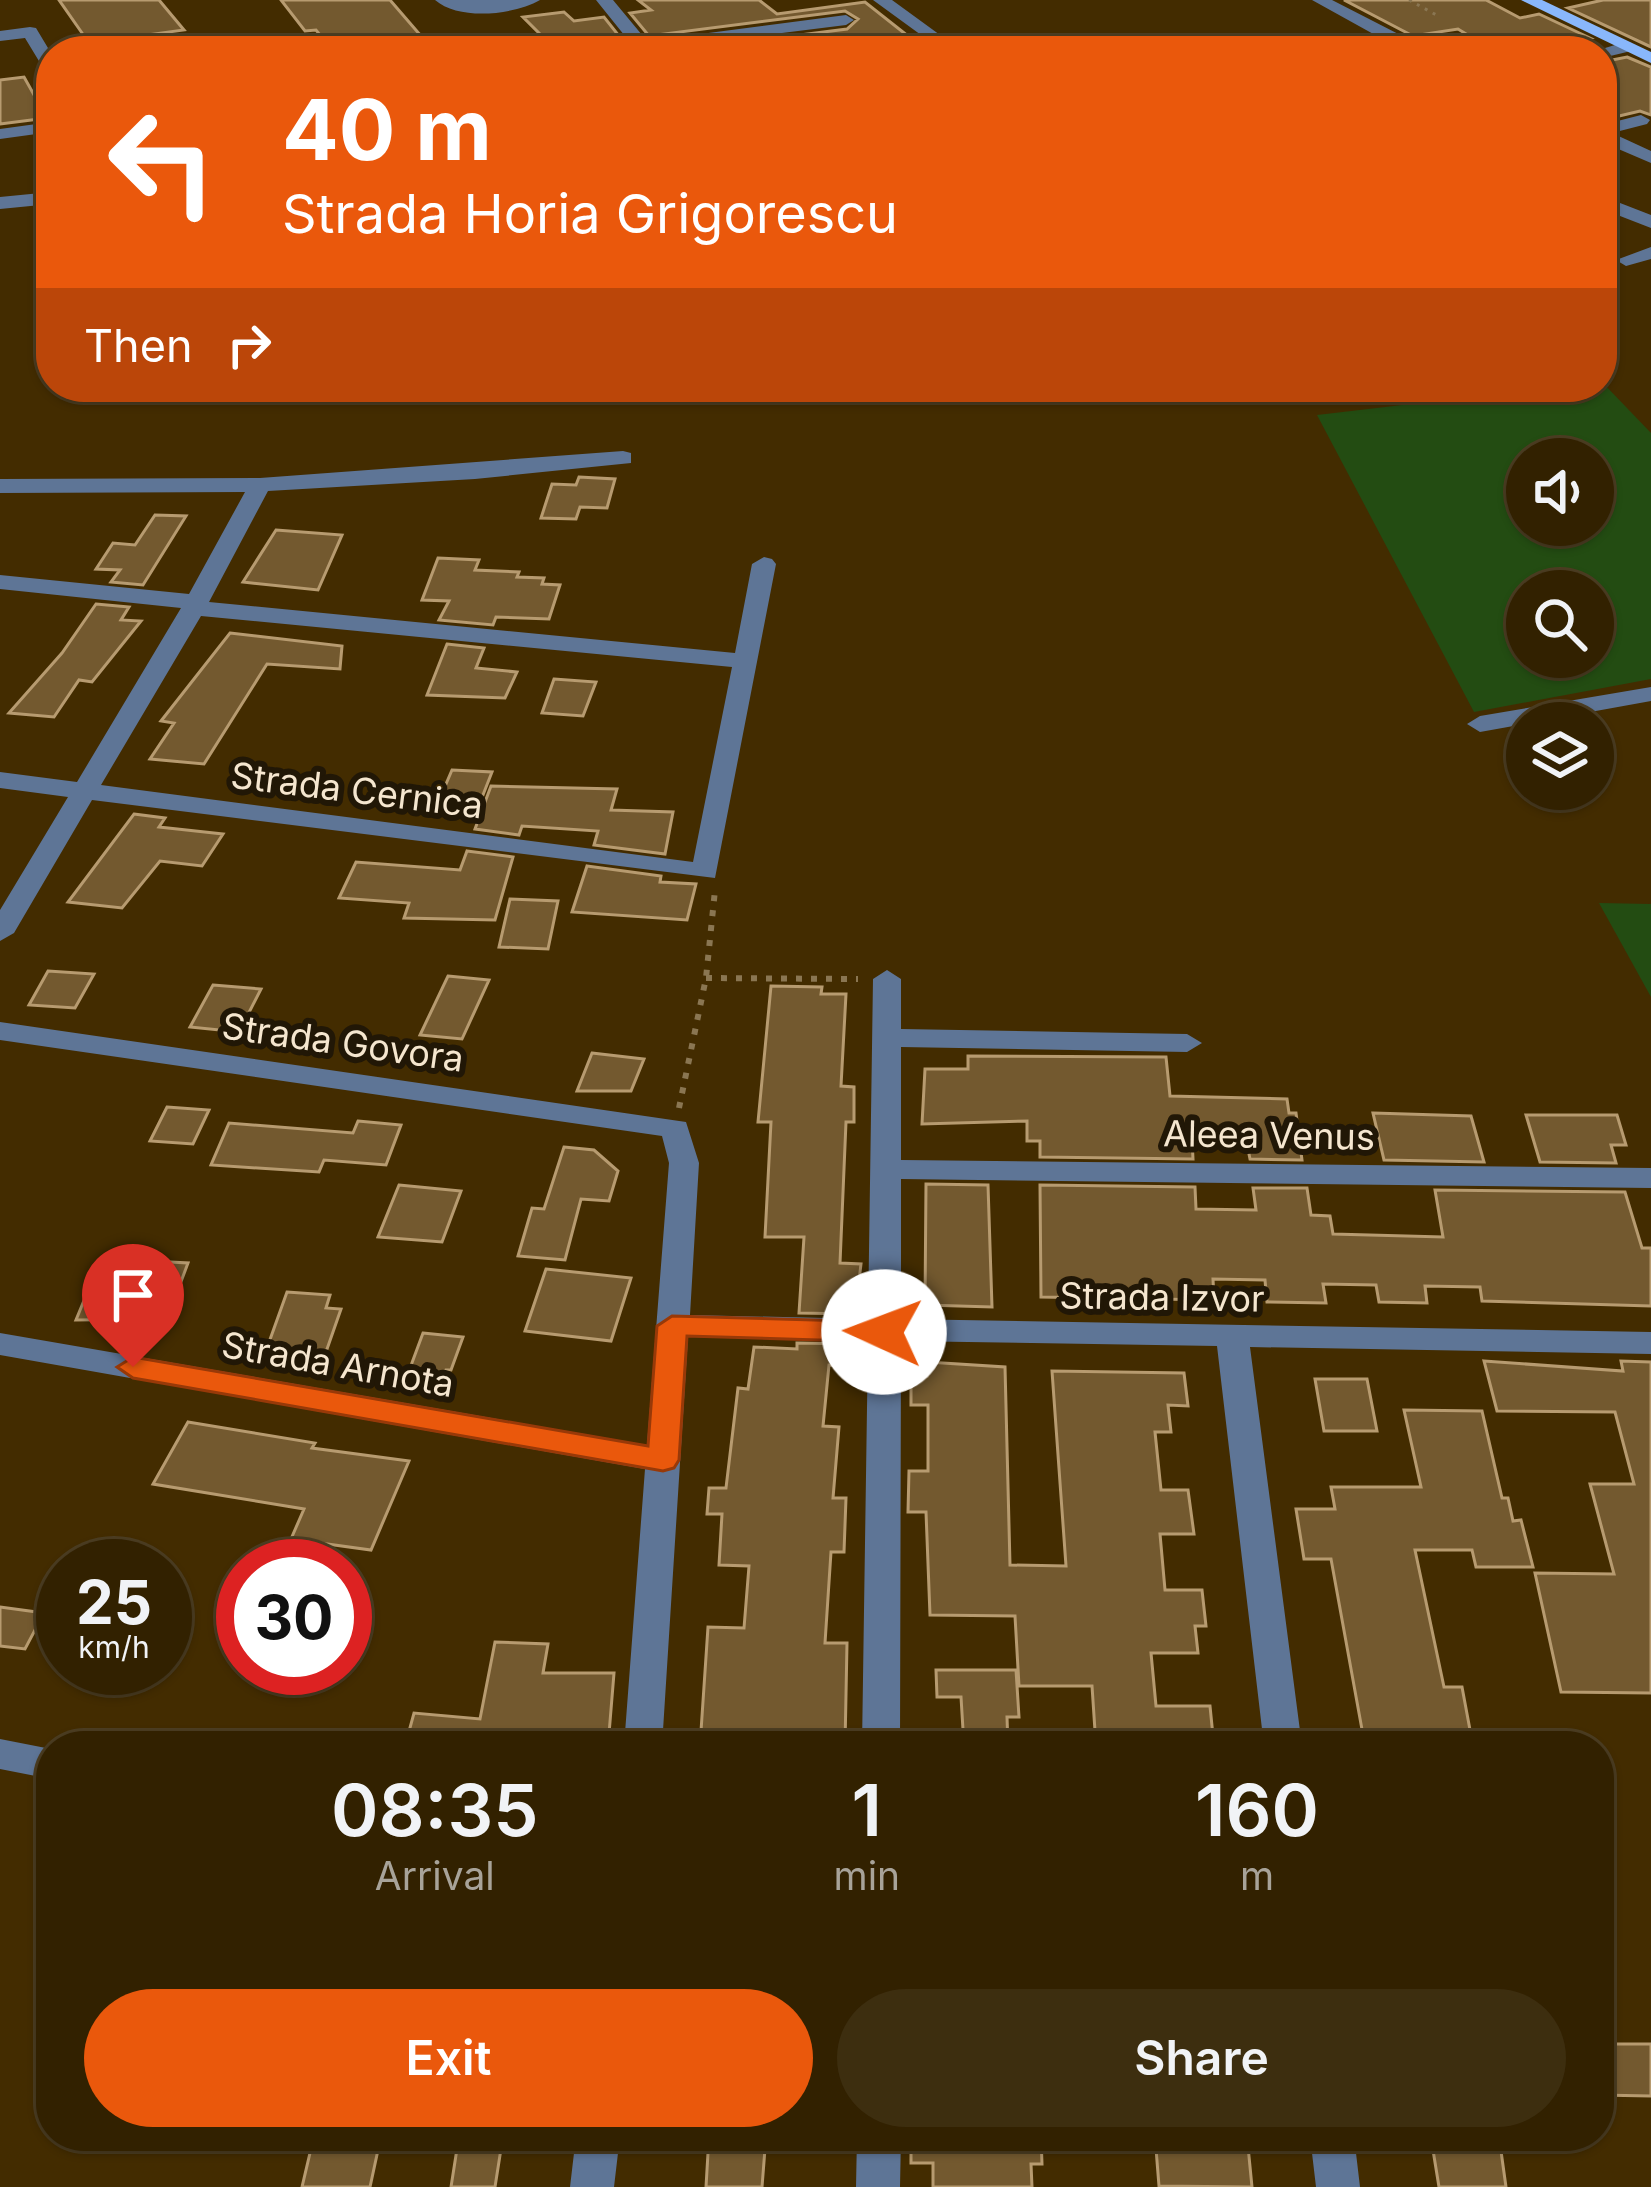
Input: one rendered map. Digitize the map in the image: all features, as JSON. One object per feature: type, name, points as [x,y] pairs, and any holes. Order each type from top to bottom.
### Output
[{"type":"main road","points":[[1529,0],[1603,36]]},
{"type":"main road","points":[[1556,0],[1651,46]]},
{"type":"main road","points":[[1617,43],[1651,58]]},
{"type":"street","points":[[443,0],[463,8],[532,0]]},
{"type":"street","points":[[604,0],[634,36]]},
{"type":"street","points":[[881,0],[933,36]]},
{"type":"street","points":[[1320,0],[1388,36]]},
{"type":"street","points":[[715,36],[846,20]]},
{"type":"street","points":[[0,36],[30,32],[36,42]]},
{"type":"street","points":[[1617,49],[1625,47]]},
{"type":"street","points":[[1617,128],[1641,120]]},
{"type":"street","points":[[0,134],[36,129]]},
{"type":"street","points":[[1617,141],[1646,156]]},
{"type":"street","points":[[0,203],[36,199]]},
{"type":"street","points":[[1617,208],[1651,223]]},
{"type":"street","points":[[1626,260],[1651,253]]},
{"type":"street","points":[[0,486],[260,485],[622,458]]},
{"type":"street","points":[[0,933],[195,605],[260,485]]},
{"type":"street","points":[[705,872],[764,564]]},
{"type":"street","points":[[0,582],[745,661]]},
{"type":"street","points":[[1480,724],[1651,694]]},
{"type":"street","name":"Strada Cernica","points":[[0,780],[705,872]]},
{"type":"street","points":[[881,1731],[887,979]]},
{"type":"street","name":"Strada Govora","points":[[0,1031],[675,1129]]},
{"type":"street","points":[[886,1038],[1187,1043]]},
{"type":"street","points":[[644,1731],[684,1163],[675,1129]]},
{"type":"street","name":"Aleea Venus","points":[[886,1169],[1651,1178]]},
{"type":"street","name":"Strada Izvor","points":[[672,1326],[1651,1342]]},
{"type":"street","points":[[1232,1336],[1281,1731]]},
{"type":"street","name":"Strada Arnota","points":[[0,1344],[663,1460]]},
{"type":"street","points":[[0,1754],[36,1761]]},
{"type":"street","points":[[592,2187],[596,2151]]},
{"type":"street","points":[[878,2187],[879,2151]]},
{"type":"street","points":[[1334,2151],[1338,2187]]},
{"type":"path","points":[[1299,34],[1303,36]]},
{"type":"path","points":[[675,1129],[706,978],[716,880],[705,872]]},
{"type":"path","points":[[706,978],[887,979]]},
{"type":"green space","points":[[1617,398],[1651,433],[1651,679],[1506,702],[1506,706],[1474,712],[1317,415],[1428,402],[1617,402]]},
{"type":"green space","points":[[1599,903],[1651,904],[1651,997]]},
{"type":"building","points":[[59,0],[159,0],[184,30],[140,36],[84,36]]},
{"type":"building","points":[[281,0],[390,0],[421,36],[321,36],[316,30],[305,31]]},
{"type":"building","points":[[638,0],[759,0],[777,14],[865,2],[908,36],[792,36],[847,29],[858,19],[845,11],[649,36],[630,13],[651,10]]},
{"type":"building","points":[[1344,0],[1486,0],[1520,18],[1539,14],[1586,36],[1469,36],[1458,29],[1413,36]]},
{"type":"building","points":[[1603,0],[1651,0],[1651,47],[1568,8]]},
{"type":"building","points":[[564,12],[574,21],[604,17],[619,36],[542,36],[523,17]]},
{"type":"building","points":[[1627,57],[1651,67],[1651,115],[1640,111],[1617,116],[1617,59]]},
{"type":"building","points":[[24,77],[36,98],[36,119],[0,124],[0,80]]},
{"type":"building","points":[[579,477],[615,479],[607,508],[580,507],[576,519],[541,518],[552,484],[576,485]]},
{"type":"building","points":[[155,515],[186,516],[143,585],[111,582],[120,570],[96,569],[113,543],[135,545]]},
{"type":"building","points":[[276,530],[342,535],[318,590],[243,582]]},
{"type":"building","points":[[438,558],[479,560],[475,570],[519,572],[517,577],[544,578],[542,584],[560,585],[549,619],[496,617],[493,625],[439,620],[449,601],[422,600]]},
{"type":"building","points":[[96,604],[129,607],[121,620],[141,621],[92,682],[79,680],[54,717],[9,713],[62,653]]},
{"type":"building","points":[[230,633],[342,646],[340,669],[267,664],[204,764],[150,759],[174,723],[161,721]]},
{"type":"building","points":[[447,644],[484,648],[476,668],[517,672],[505,698],[427,695]]},
{"type":"building","points":[[554,679],[596,682],[583,716],[542,713]]},
{"type":"building","points":[[452,770],[492,772],[481,800],[440,798]]},
{"type":"building","points":[[491,786],[617,789],[611,810],[673,812],[665,854],[594,845],[598,831],[522,826],[519,835],[475,829]]},
{"type":"building","points":[[134,814],[165,818],[159,827],[223,834],[202,866],[160,861],[122,908],[68,902]]},
{"type":"building","points":[[467,851],[513,857],[495,920],[404,918],[409,903],[339,898],[356,862],[460,870]]},
{"type":"building","points":[[587,866],[661,876],[660,882],[696,884],[687,920],[572,912]]},
{"type":"building","points":[[510,899],[558,901],[548,949],[499,947]]},
{"type":"building","points":[[48,971],[94,974],[75,1008],[29,1005]]},
{"type":"building","points":[[448,976],[489,980],[462,1039],[420,1035]]},
{"type":"building","points":[[213,985],[261,989],[239,1032],[190,1027]]},
{"type":"building","points":[[771,986],[822,987],[821,994],[846,994],[841,1086],[854,1087],[854,1122],[846,1122],[840,1263],[861,1264],[855,1314],[799,1313],[804,1237],[765,1237],[771,1122],[758,1122]]},
{"type":"building","points":[[592,1053],[644,1059],[631,1091],[577,1091]]},
{"type":"building","points":[[968,1056],[1166,1057],[1170,1096],[1287,1099],[1289,1113],[1296,1113],[1302,1160],[1250,1159],[1246,1139],[1192,1139],[1193,1159],[1040,1157],[1040,1141],[1027,1141],[1027,1121],[922,1124],[925,1069],[968,1069]]},
{"type":"building","points":[[167,1107],[209,1110],[193,1144],[150,1141]]},
{"type":"building","points":[[1373,1113],[1471,1116],[1484,1162],[1384,1160]]},
{"type":"building","points":[[1526,1115],[1617,1115],[1626,1145],[1611,1145],[1616,1163],[1540,1162]]},
{"type":"building","points":[[358,1121],[401,1125],[386,1165],[324,1160],[319,1172],[211,1165],[229,1123],[353,1133]]},
{"type":"building","points":[[564,1147],[594,1150],[618,1171],[609,1201],[581,1199],[565,1260],[518,1256],[532,1208],[544,1209]]},
{"type":"building","points":[[926,1184],[988,1185],[992,1307],[925,1305]]},
{"type":"building","points":[[399,1185],[461,1191],[442,1242],[378,1237]]},
{"type":"building","points":[[1040,1185],[1195,1187],[1196,1209],[1256,1210],[1253,1188],[1307,1188],[1311,1215],[1330,1216],[1333,1234],[1443,1237],[1435,1190],[1625,1192],[1642,1248],[1651,1248],[1651,1306],[1482,1301],[1480,1287],[1425,1286],[1427,1303],[1379,1302],[1376,1285],[1323,1284],[1326,1303],[1267,1302],[1265,1280],[1213,1279],[1214,1300],[1041,1297]]},
{"type":"building","points":[[150,1261],[188,1263],[167,1319],[76,1320],[99,1264],[148,1267]]},
{"type":"building","points":[[546,1269],[631,1278],[611,1341],[525,1331]]},
{"type":"building","points":[[287,1292],[330,1295],[326,1308],[341,1309],[326,1352],[267,1348]]},
{"type":"building","points":[[423,1333],[463,1337],[442,1382],[406,1379]]},
{"type":"building","points":[[797,1343],[853,1344],[851,1366],[829,1365],[823,1426],[839,1427],[833,1498],[846,1498],[844,1552],[831,1552],[825,1643],[847,1643],[845,1731],[701,1731],[708,1627],[744,1628],[749,1566],[719,1565],[722,1514],[707,1514],[709,1488],[726,1488],[738,1388],[748,1389],[754,1347],[797,1349]]},
{"type":"building","points":[[1484,1361],[1623,1371],[1621,1361],[1651,1362],[1651,1693],[1561,1692],[1535,1573],[1614,1574],[1590,1484],[1634,1484],[1615,1412],[1497,1411]]},
{"type":"building","points":[[927,1362],[1005,1367],[1010,1565],[1066,1566],[1052,1371],[1184,1373],[1188,1406],[1168,1405],[1171,1432],[1155,1432],[1161,1490],[1188,1490],[1194,1534],[1160,1534],[1165,1590],[1202,1590],[1206,1626],[1195,1626],[1198,1653],[1151,1653],[1156,1706],[1210,1706],[1212,1731],[1095,1731],[1092,1686],[1019,1686],[1015,1616],[930,1615],[926,1512],[908,1512],[909,1471],[928,1471],[928,1405],[911,1405],[911,1376],[927,1376]]},
{"type":"building","points":[[1315,1379],[1367,1379],[1377,1431],[1324,1431]]},
{"type":"building","points":[[1404,1410],[1482,1411],[1502,1498],[1508,1498],[1513,1521],[1521,1520],[1533,1567],[1476,1567],[1472,1550],[1415,1550],[1444,1687],[1462,1687],[1470,1731],[1362,1731],[1331,1559],[1304,1559],[1296,1509],[1335,1509],[1331,1487],[1421,1487]]},
{"type":"building","points":[[188,1422],[315,1443],[312,1448],[409,1461],[372,1548],[372,1539],[291,1539],[304,1509],[153,1484]]},
{"type":"building","points":[[0,1607],[36,1612],[36,1628],[25,1649],[0,1646]]},
{"type":"building","points":[[495,1642],[548,1644],[543,1673],[614,1673],[609,1731],[409,1731],[414,1713],[480,1719]]},
{"type":"building","points":[[936,1670],[1016,1670],[1019,1717],[1007,1717],[1007,1731],[963,1731],[961,1697],[937,1697]]},
{"type":"building","points":[[1614,2044],[1651,2044],[1651,2096],[1614,2095]]},
{"type":"building","points":[[310,2151],[378,2151],[370,2187],[302,2187]]},
{"type":"building","points":[[457,2151],[501,2151],[495,2187],[451,2187]]},
{"type":"building","points":[[708,2151],[765,2151],[762,2187],[706,2187]]},
{"type":"building","points":[[911,2151],[1042,2151],[1042,2164],[1031,2164],[1032,2187],[933,2187],[933,2163],[911,2163]]},
{"type":"building","points":[[1156,2151],[1248,2151],[1252,2187],[1159,2186]]},
{"type":"building","points":[[1433,2151],[1501,2151],[1506,2187],[1439,2187]]},
{"type":"route","points":[[133,1367],[663,1460],[672,1326],[884,1332]]}]
